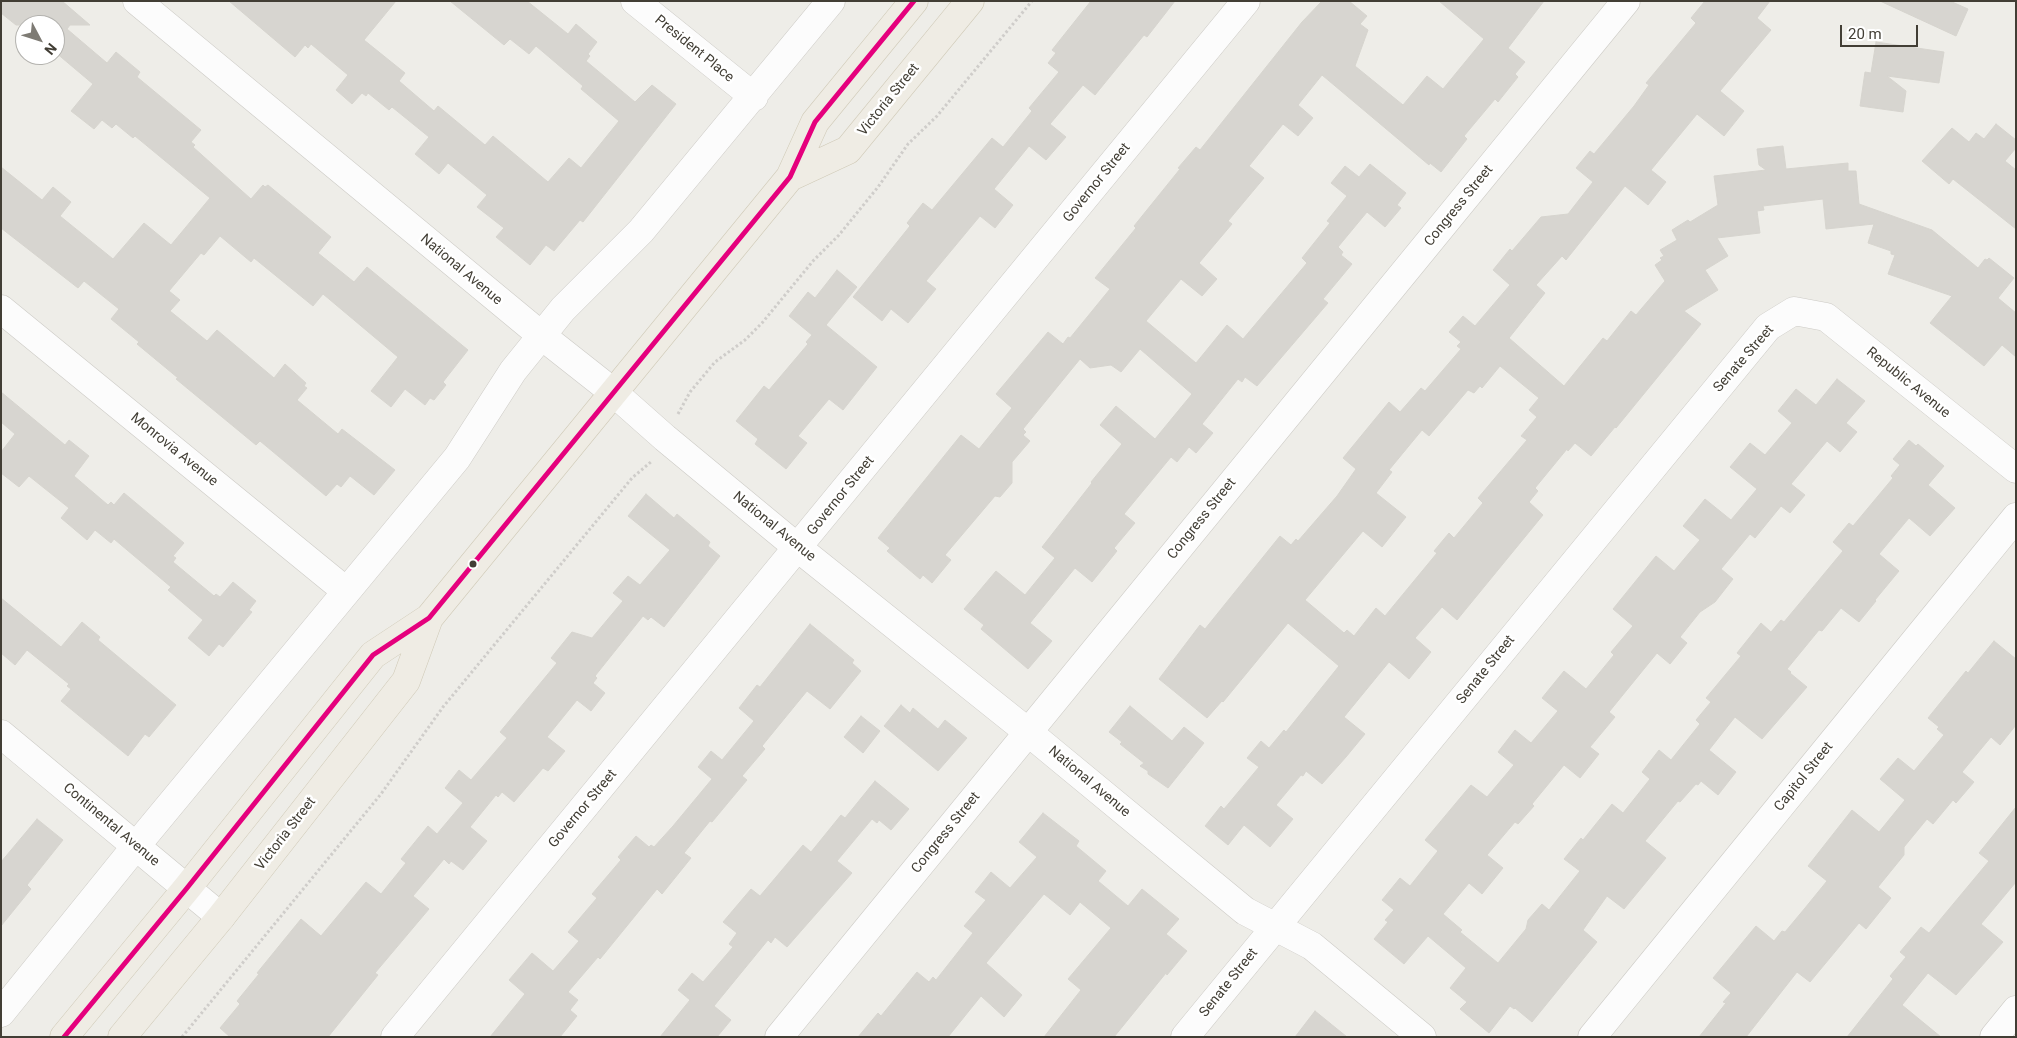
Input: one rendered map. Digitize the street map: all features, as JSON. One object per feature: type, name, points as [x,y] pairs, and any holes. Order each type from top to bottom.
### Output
[{"type":"main road","name":"Victoria Street","points":[[64,1037],[187,888],[373,655],[429,618],[790,177],[815,122],[914,1]]},
{"type":"main road","name":"Victoria Street","points":[[790,177],[848,150],[970,1]]},
{"type":"main road","name":"Victoria Street","points":[[122,1037],[221,917],[406,681],[429,618]]},
{"type":"street","name":"National Avenue","points":[[137,1],[542,336],[613,392],[798,548],[1028,732],[1245,911],[1312,946],[1422,1037]]},
{"type":"street","name":"President Place","points":[[635,1],[754,97]]},
{"type":"street","points":[[1,1012],[457,458],[513,371],[563,309],[641,231],[754,97],[831,1]]},
{"type":"street","name":"Governor Street","points":[[395,1037],[1246,1]]},
{"type":"street","name":"Congress Street","points":[[779,1037],[1626,1]]},
{"type":"street","name":"Monrovia Avenue","points":[[1,309],[346,591]]},
{"type":"street","name":"Republic Avenue","points":[[1794,311],[1826,317],[2016,469]]},
{"type":"street","name":"Senate Street","points":[[1185,1037],[1768,327],[1794,311]]},
{"type":"street","name":"Capitol Street","points":[[1592,1037],[2016,517]]},
{"type":"street","name":"Continental Avenue","points":[[1,734],[221,917]]},
{"type":"street","points":[[1994,1037],[2016,1010]]},
{"type":"path","points":[[182,1037],[381,794],[443,707],[632,478],[652,461],[690,392],[715,362],[745,340],[762,323],[813,261],[839,235],[878,187],[908,144],[937,116],[1032,1]]},
{"type":"building","points":[[1,1],[62,1],[90,25],[70,25],[67,29],[107,63],[116,52],[140,72],[137,77],[201,130],[191,142],[195,145],[193,147],[251,199],[263,185],[265,187],[268,185],[331,237],[318,253],[354,282],[367,267],[468,350],[443,382],[446,385],[434,400],[430,398],[425,405],[405,389],[391,407],[371,391],[398,357],[323,294],[313,306],[254,258],[251,262],[220,236],[204,255],[201,253],[169,291],[180,300],[170,311],[207,341],[217,330],[274,378],[285,364],[306,383],[304,386],[307,388],[297,400],[338,434],[342,429],[395,470],[374,495],[350,476],[341,487],[337,484],[326,496],[260,441],[256,445],[137,344],[139,342],[111,319],[119,309],[84,281],[78,288],[1,228],[1,167],[42,200],[53,187],[71,202],[60,216],[113,259],[144,223],[171,245],[210,198],[135,136],[133,138],[116,124],[112,128],[102,120],[94,129],[71,111],[93,84],[65,60],[65,15],[15,15],[15,24],[1,13]]},
{"type":"building","points":[[229,1],[396,1],[364,40],[405,73],[399,81],[434,111],[438,106],[485,145],[493,136],[548,182],[569,158],[581,168],[619,121],[581,89],[583,86],[536,46],[529,54],[510,39],[504,45],[450,1],[527,1],[568,34],[576,24],[597,42],[588,54],[590,56],[586,61],[635,102],[652,85],[676,104],[583,222],[580,220],[554,251],[546,245],[530,265],[496,237],[504,228],[477,207],[487,195],[448,163],[439,174],[415,154],[429,137],[392,107],[389,110],[368,93],[366,96],[362,93],[352,104],[336,90],[348,75],[311,44],[308,48],[305,45],[295,57]]},
{"type":"building","points":[[1091,1],[1175,1],[1147,37],[1144,35],[1095,95],[1083,85],[1050,124],[1066,137],[1046,160],[1029,146],[994,189],[1013,205],[995,228],[980,216],[926,281],[936,289],[908,323],[891,309],[882,321],[853,297],[910,226],[907,223],[923,203],[932,210],[992,138],[1003,147],[1032,111],[1029,108],[1059,72],[1048,63],[1056,53],[1052,50]]},
{"type":"building","points":[[1322,1],[1349,1],[1367,16],[1360,24],[1368,30],[1355,66],[1403,105],[1427,76],[1443,89],[1484,39],[1439,1],[1544,1],[1508,48],[1525,62],[1515,74],[1518,77],[1498,102],[1495,99],[1464,136],[1467,139],[1441,172],[1430,163],[1429,165],[1322,75],[1298,105],[1313,118],[1298,136],[1283,124],[1249,166],[1264,178],[1228,221],[1232,224],[1199,263],[1217,279],[1202,296],[1181,279],[1146,321],[1196,363],[1227,325],[1243,339],[1307,263],[1302,258],[1330,223],[1327,221],[1347,196],[1331,183],[1345,166],[1359,177],[1370,164],[1406,193],[1397,205],[1401,208],[1385,227],[1367,212],[1338,247],[1343,252],[1341,255],[1352,264],[1323,299],[1328,303],[1257,386],[1245,377],[1242,382],[1238,379],[1202,424],[1213,433],[1196,453],[1189,447],[1177,462],[1171,457],[1124,514],[1135,523],[1114,548],[1117,551],[1092,582],[1075,568],[1030,623],[1052,641],[1028,669],[981,629],[984,625],[964,609],[996,571],[1025,595],[1055,558],[1042,547],[1122,444],[1100,425],[1116,406],[1155,439],[1192,394],[1140,349],[1121,372],[1111,365],[1090,368],[1080,359],[1023,429],[1026,432],[1023,435],[1030,441],[1012,462],[1012,483],[1000,497],[995,496],[945,555],[951,560],[932,583],[923,575],[920,579],[887,551],[890,548],[878,538],[961,435],[979,449],[1012,408],[996,394],[1048,332],[1063,344],[1068,337],[1070,338],[1110,289],[1095,278],[1136,228],[1134,226],[1180,169],[1178,168],[1196,147],[1200,150],[1302,22]]},
{"type":"building","points":[[1705,1],[1770,1],[1757,18],[1771,30],[1720,91],[1744,111],[1724,136],[1697,114],[1651,170],[1666,182],[1648,205],[1625,186],[1566,260],[1562,256],[1536,285],[1545,293],[1509,338],[1564,386],[1603,338],[1607,341],[1631,311],[1636,315],[1665,281],[1655,265],[1664,256],[1660,250],[1677,240],[1672,230],[1688,220],[1690,222],[1718,205],[1714,176],[1766,170],[1759,165],[1757,149],[1783,146],[1786,169],[1848,163],[1848,171],[1856,171],[1859,204],[1932,230],[1978,268],[1985,259],[1989,258],[2014,278],[1998,298],[2016,313],[2016,357],[2002,345],[1984,366],[1930,323],[1952,296],[1888,274],[1895,255],[1891,254],[1891,251],[1868,243],[1874,224],[1826,229],[1823,199],[1763,206],[1764,210],[1757,211],[1760,233],[1717,238],[1728,256],[1705,270],[1718,290],[1684,311],[1701,324],[1616,428],[1591,456],[1575,443],[1568,451],[1567,449],[1535,488],[1538,491],[1529,502],[1543,515],[1457,620],[1442,607],[1415,638],[1431,652],[1409,679],[1389,662],[1344,717],[1365,734],[1346,757],[1322,784],[1306,771],[1303,776],[1301,775],[1276,805],[1293,819],[1270,847],[1244,825],[1228,845],[1205,826],[1221,806],[1224,809],[1259,767],[1247,758],[1261,741],[1269,748],[1284,730],[1286,732],[1339,666],[1288,623],[1223,702],[1207,718],[1159,679],[1200,625],[1205,629],[1280,536],[1291,545],[1296,539],[1298,541],[1337,496],[1356,469],[1343,458],[1389,402],[1400,412],[1421,388],[1425,391],[1461,349],[1457,346],[1461,342],[1449,332],[1463,316],[1475,326],[1510,285],[1493,270],[1510,249],[1512,251],[1541,217],[1568,214],[1593,182],[1576,168],[1590,151],[1594,154],[1634,106],[1649,85],[1646,83],[1696,23],[1691,18]],"holes":[[[1500,366],[1539,398],[1529,410],[1537,417],[1521,436],[1527,440],[1478,498],[1483,503],[1454,538],[1449,533],[1434,551],[1437,553],[1385,616],[1376,608],[1354,636],[1347,630],[1344,633],[1305,600],[1363,531],[1382,547],[1406,517],[1376,493],[1392,472],[1389,470],[1422,430],[1429,436],[1468,390],[1474,393],[1480,386],[1482,388]]]},
{"type":"building","points":[[1880,1],[1950,1],[1968,9],[1956,36]]},
{"type":"building","points":[[1876,42],[1944,52],[1939,83],[1887,76],[1906,91],[1903,112],[1860,106],[1865,72],[1871,73]]},
{"type":"building","points":[[1996,124],[2016,140],[2016,148],[2005,161],[2016,170],[2016,229],[1953,179],[1949,184],[1922,161],[1952,128],[1969,142],[1976,133],[1984,139]]},
{"type":"building","points":[[837,270],[857,287],[826,325],[877,367],[843,410],[829,399],[798,436],[807,443],[786,469],[755,444],[758,439],[736,421],[764,386],[769,390],[808,344],[806,342],[812,335],[789,316],[808,292],[815,298]]},
{"type":"building","points":[[1837,379],[1865,401],[1846,423],[1857,432],[1840,452],[1827,441],[1791,484],[1805,495],[1790,513],[1781,506],[1755,538],[1750,534],[1721,569],[1733,579],[1715,602],[1700,612],[1680,637],[1687,643],[1670,664],[1657,653],[1609,712],[1615,717],[1590,747],[1599,754],[1580,778],[1564,765],[1532,804],[1534,806],[1518,824],[1515,822],[1487,855],[1503,868],[1482,894],[1469,883],[1443,914],[1462,930],[1460,932],[1498,963],[1526,929],[1528,920],[1542,904],[1549,910],[1580,871],[1564,859],[1581,838],[1583,840],[1612,804],[1623,813],[1650,779],[1642,772],[1659,750],[1671,760],[1700,724],[1696,720],[1711,702],[1706,698],[1741,656],[1737,653],[1761,623],[1771,632],[1781,620],[1784,622],[1843,551],[1833,542],[1849,523],[1853,526],[1893,478],[1891,476],[1900,465],[1893,459],[1909,440],[1916,446],[1918,444],[1944,466],[1928,485],[1955,508],[1930,536],[1909,518],[1879,554],[1899,571],[1876,601],[1859,622],[1841,608],[1822,631],[1819,630],[1787,669],[1807,687],[1762,739],[1735,717],[1709,750],[1736,772],[1718,795],[1701,781],[1698,785],[1696,784],[1680,802],[1678,801],[1645,841],[1666,858],[1624,909],[1607,896],[1583,930],[1597,942],[1532,1022],[1510,1006],[1489,1033],[1460,1009],[1467,1002],[1450,988],[1466,968],[1428,936],[1404,964],[1374,939],[1388,922],[1385,920],[1394,910],[1382,900],[1400,878],[1410,886],[1438,851],[1425,840],[1471,785],[1487,797],[1514,765],[1498,752],[1515,730],[1531,743],[1558,711],[1542,698],[1564,671],[1586,689],[1614,655],[1611,652],[1633,626],[1613,609],[1656,556],[1674,571],[1700,540],[1683,526],[1705,499],[1731,520],[1757,489],[1730,467],[1750,443],[1765,455],[1792,423],[1778,411],[1796,389],[1816,405]]},
{"type":"building","points":[[1,392],[65,445],[69,440],[89,456],[74,476],[108,505],[111,502],[114,505],[124,493],[184,543],[173,556],[176,558],[173,562],[214,596],[216,594],[220,597],[233,582],[256,601],[249,610],[252,612],[223,647],[219,644],[209,656],[188,638],[203,620],[168,590],[171,587],[114,539],[111,543],[95,530],[87,540],[61,518],[69,508],[29,476],[19,487],[1,473],[1,452],[15,434],[1,422]]},
{"type":"building","points":[[646,494],[674,518],[677,514],[710,542],[708,546],[720,556],[664,627],[651,617],[648,620],[643,616],[595,676],[597,678],[593,683],[605,693],[591,711],[577,700],[547,737],[565,751],[548,771],[543,768],[514,802],[502,792],[498,797],[496,795],[470,827],[487,841],[463,870],[451,861],[449,864],[444,859],[413,896],[429,909],[375,973],[378,975],[328,1037],[230,1037],[220,1028],[240,1004],[237,1001],[259,974],[257,973],[301,919],[321,936],[366,882],[381,894],[406,863],[401,859],[428,826],[437,834],[463,803],[445,788],[459,770],[471,780],[507,738],[500,732],[557,663],[551,658],[572,632],[592,638],[623,601],[613,593],[628,576],[640,585],[670,550],[628,516]]},
{"type":"building","points":[[1,598],[61,647],[82,622],[100,637],[98,640],[176,705],[149,737],[145,734],[128,756],[61,701],[71,689],[67,686],[69,684],[27,650],[15,665],[1,653]]},
{"type":"building","points":[[810,624],[854,660],[852,663],[861,671],[830,709],[807,691],[762,746],[765,749],[742,776],[747,780],[684,853],[691,858],[662,894],[657,889],[600,959],[598,957],[568,992],[578,1000],[570,1010],[577,1016],[560,1037],[490,1037],[525,994],[509,980],[532,953],[553,971],[579,941],[568,932],[597,898],[592,894],[621,860],[618,857],[636,836],[649,847],[651,845],[654,847],[712,779],[698,767],[711,751],[722,760],[754,721],[739,708],[757,685],[760,687]]},
{"type":"building","points":[[1994,641],[2016,659],[2016,725],[2000,745],[1991,737],[1962,772],[1974,782],[1956,803],[1953,800],[1933,824],[1927,819],[1904,847],[1904,855],[1878,887],[1891,898],[1866,929],[1859,923],[1810,982],[1797,972],[1746,1037],[1699,1037],[1726,1003],[1723,1002],[1731,993],[1713,978],[1756,926],[1774,941],[1782,931],[1785,932],[1805,908],[1827,881],[1808,866],[1852,810],[1879,832],[1905,800],[1880,779],[1898,758],[1914,771],[1944,735],[1937,729],[1939,727],[1928,718],[1966,671],[1968,673]]},
{"type":"building","points":[[901,705],[910,713],[913,708],[938,729],[945,720],[967,738],[938,771],[884,726]]},
{"type":"building","points":[[1130,706],[1172,741],[1184,727],[1204,743],[1168,788],[1148,774],[1148,771],[1140,766],[1144,763],[1120,744],[1122,742],[1109,732]]},
{"type":"building","points":[[861,716],[880,731],[863,753],[844,737]]},
{"type":"building","points":[[875,781],[909,809],[891,830],[879,820],[877,823],[872,819],[837,861],[852,873],[787,947],[775,937],[771,943],[768,940],[714,1006],[731,1020],[717,1037],[660,1037],[690,1000],[678,990],[692,973],[703,982],[733,947],[729,944],[737,933],[723,922],[751,889],[760,896],[803,845],[811,852],[841,815],[845,818]]},
{"type":"building","points":[[2016,807],[2016,882],[1981,924],[2003,942],[1956,995],[1928,973],[1902,1005],[1941,1037],[1847,1037],[1893,979],[1890,976],[1906,957],[1900,952],[1921,927],[1929,933],[1989,861],[1979,853]]},
{"type":"building","points":[[1043,813],[1079,841],[1076,846],[1106,871],[1098,881],[1128,906],[1142,889],[1179,919],[1166,934],[1187,951],[1167,975],[1166,973],[1114,1037],[1044,1037],[1081,990],[1068,979],[1111,928],[1080,902],[1070,915],[1044,894],[986,963],[1022,995],[1004,1017],[981,996],[948,1037],[858,1037],[878,1013],[881,1016],[917,972],[929,982],[933,977],[936,980],[973,933],[964,926],[986,900],[975,892],[991,872],[1010,888],[1037,857],[1019,842]]},
{"type":"building","points":[[37,819],[63,840],[27,885],[31,889],[1,926],[1,862]]},
{"type":"building","points":[[1315,1011],[1347,1037],[1295,1037]]},
{"type":"transit line","points":[[64,1037],[187,888],[373,655],[429,618],[790,177],[815,122],[914,1]]}]
